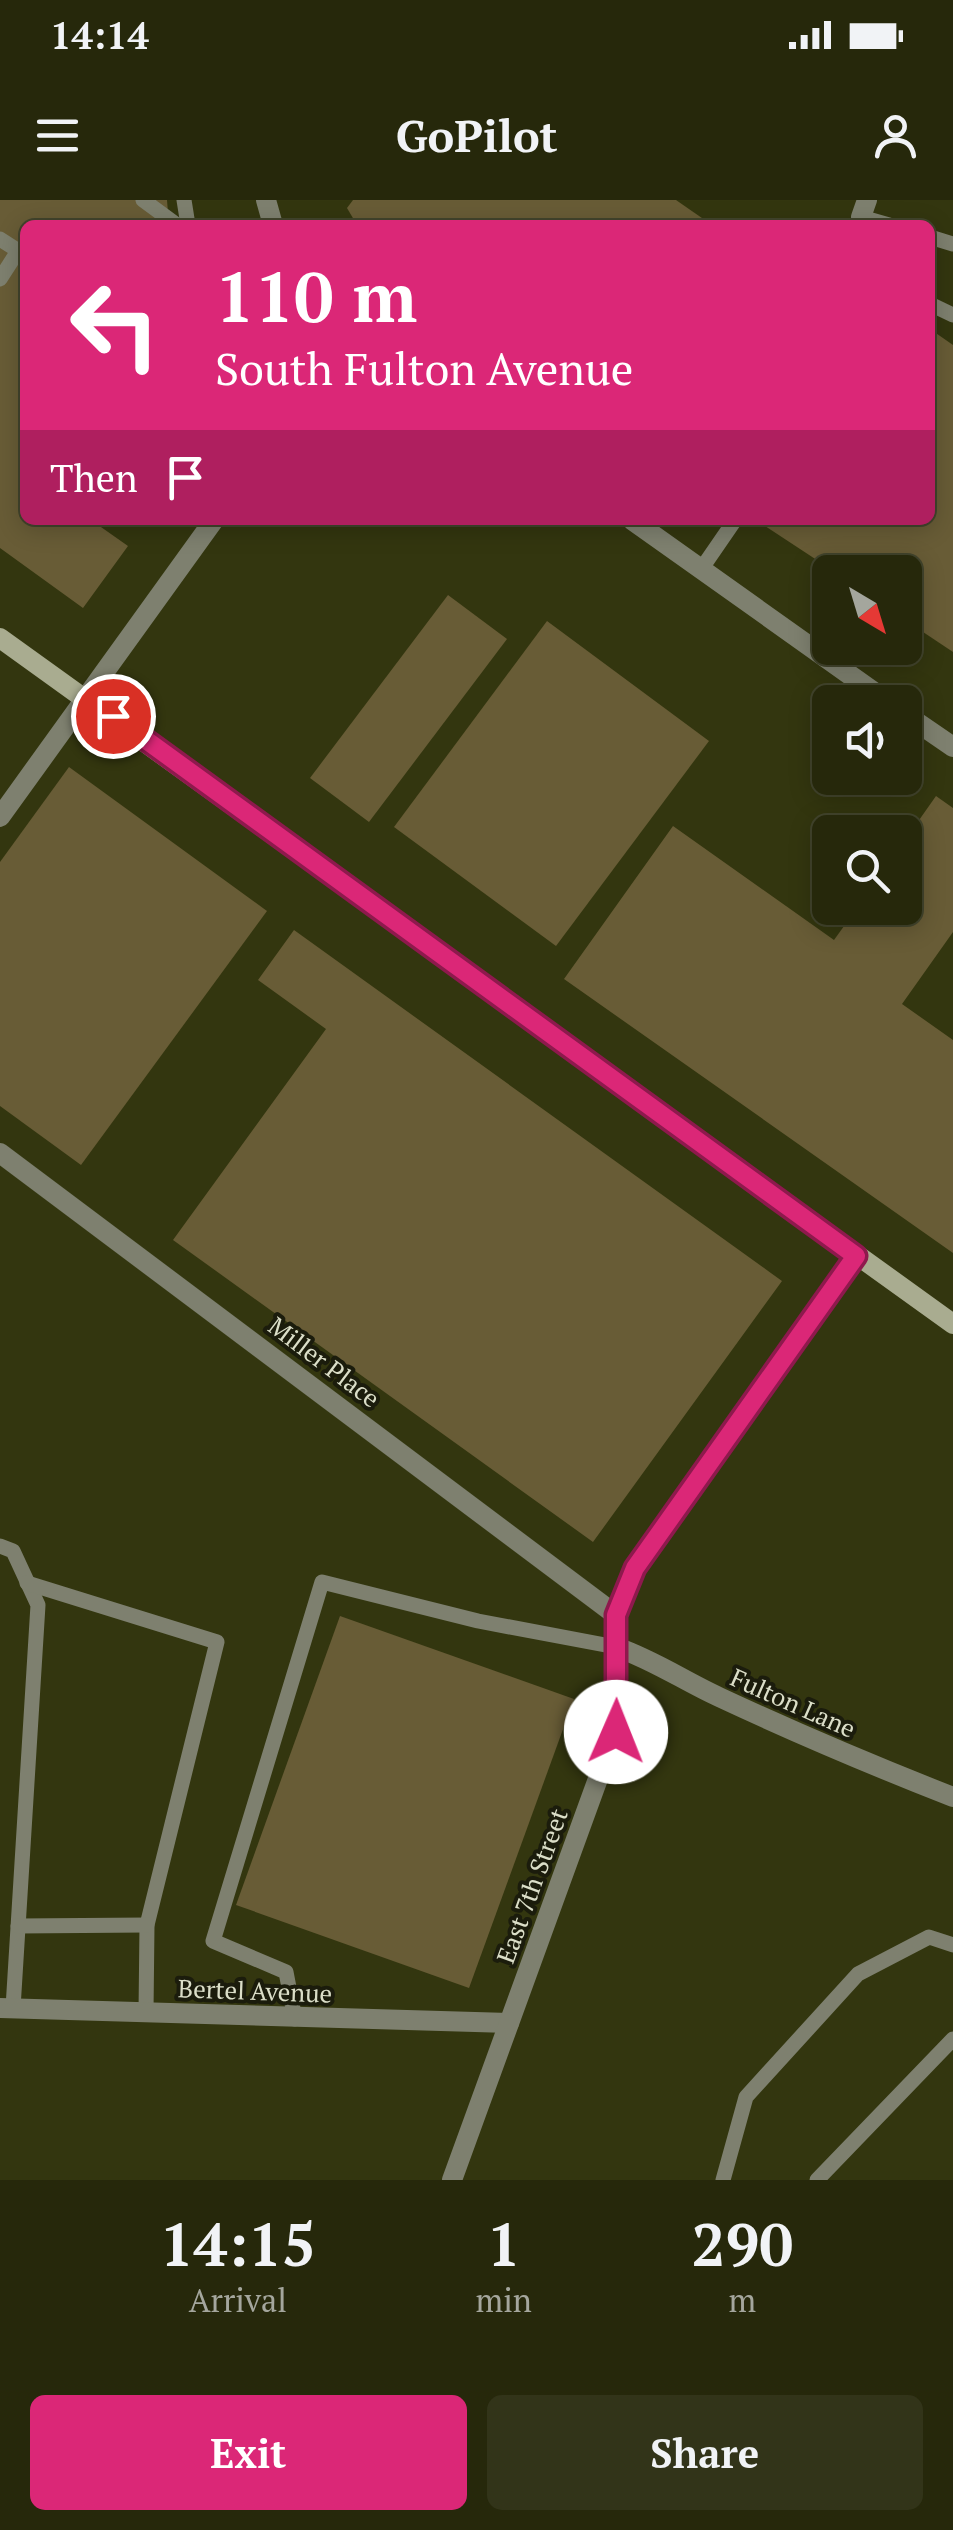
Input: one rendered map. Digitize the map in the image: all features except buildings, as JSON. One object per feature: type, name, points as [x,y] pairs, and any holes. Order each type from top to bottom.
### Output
[{"type":"main road","points":[[0,638],[953,1324]]},
{"type":"street","points":[[0,817],[210,525]]},
{"type":"street","points":[[639,525],[864,685]]},
{"type":"street","points":[[922,726],[953,747]]},
{"type":"street","name":"Miller Place","points":[[0,1153],[616,1615]]},
{"type":"street","name":"East 7th Street","points":[[452,2180],[616,1732],[616,1615],[635,1568],[856,1256]]},
{"type":"street","name":"Fulton Lane","points":[[616,1647],[658,1662],[713,1694],[843,1754],[953,1796]]},
{"type":"street","name":"Bertel Avenue","points":[[6,2008],[508,2023]]},
{"type":"lane","points":[[143,200],[170,220]]},
{"type":"lane","points":[[0,279],[20,255]]},
{"type":"lane","points":[[702,568],[732,525]]},
{"type":"lane","points":[[0,1546],[14,1550],[38,1606],[18,1926],[6,2008]]},
{"type":"lane","points":[[296,2019],[286,1972],[212,1941],[322,1582],[478,1622],[616,1647]]},
{"type":"lane","points":[[28,1583],[218,1642],[148,1926],[146,2012]]},
{"type":"lane","points":[[18,1926],[148,1926]]},
{"type":"lane","points":[[723,2180],[746,2096],[858,1974],[929,1937],[953,1945]]},
{"type":"lane","points":[[817,2180],[953,2039]]},
{"type":"route","points":[[113,716],[856,1256],[635,1568],[616,1615],[616,1732]]}]
